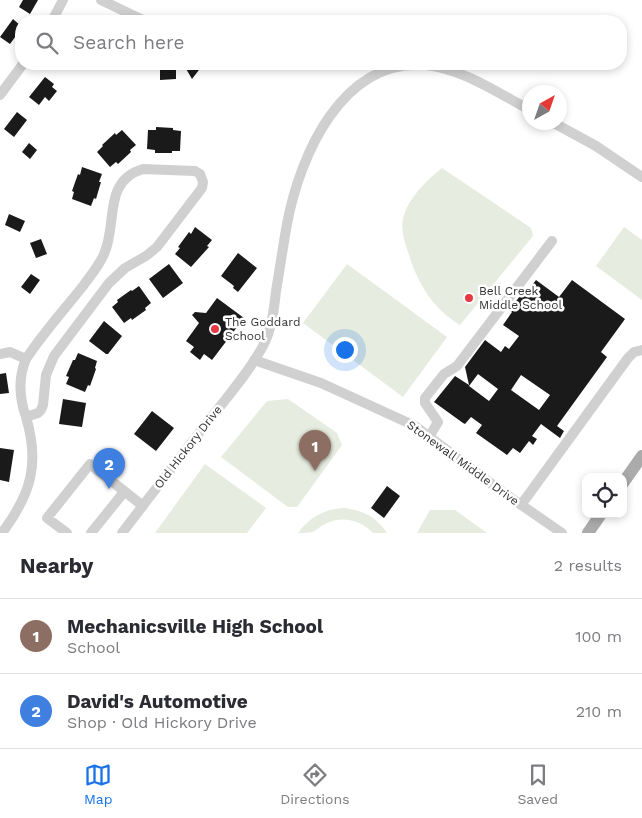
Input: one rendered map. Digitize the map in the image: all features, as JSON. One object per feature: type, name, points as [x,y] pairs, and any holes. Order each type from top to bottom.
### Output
[{"type":"main road","points":[[627,477],[642,456]]},
{"type":"main road","points":[[588,533],[598,518]]},
{"type":"street","points":[[55,15],[63,0]]},
{"type":"street","points":[[101,0],[132,15]]},
{"type":"street","points":[[0,95],[19,70]]},
{"type":"street","points":[[254,360],[269,330],[287,222],[302,171],[310,152],[326,120],[335,107],[364,82],[389,70]]},
{"type":"street","points":[[445,70],[474,80],[522,106]]},
{"type":"street","points":[[567,130],[596,146],[642,177]]},
{"type":"street","points":[[2,533],[21,505],[31,477],[31,440],[21,399],[20,381],[22,369],[26,359],[98,266],[110,235],[116,194],[123,181],[129,175],[143,169],[195,171],[200,174],[203,182],[202,188],[157,247],[116,274],[54,356],[46,375],[41,410],[26,417]]},
{"type":"street","points":[[429,437],[438,423],[425,403],[425,398],[444,374],[457,366],[552,242]]},
{"type":"street","points":[[521,505],[628,358],[634,352],[642,350]]},
{"type":"street","points":[[0,354],[10,352],[26,359]]},
{"type":"street","name":"Stonewall Middle Drive","points":[[254,360],[321,383],[415,426],[562,533]]},
{"type":"street","name":"Old Hickory Drive","points":[[122,533],[254,360]]},
{"type":"street","points":[[67,533],[47,518],[90,464],[143,506]]},
{"type":"street","points":[[91,533],[124,492]]},
{"type":"shaded area","points":[[442,168],[531,228],[533,236],[460,325],[441,311],[421,284],[405,243],[402,229],[404,215],[410,201],[425,183]]},
{"type":"shaded area","points":[[624,227],[642,240],[642,300],[596,266]]},
{"type":"shaded area","points":[[347,264],[447,337],[403,397],[303,323]]},
{"type":"shaded area","points":[[288,399],[337,433],[342,445],[297,507],[288,507],[221,457],[267,401]]},
{"type":"shaded area","points":[[205,464],[266,508],[247,533],[155,533]]},
{"type":"shaded area","points":[[344,508],[368,515],[379,523],[387,533],[373,533],[362,524],[343,519],[329,522],[313,532],[298,533],[307,522],[318,515],[330,510]]},
{"type":"shaded area","points":[[430,510],[455,510],[487,533],[417,533]]},
{"type":"building","points":[[23,0],[38,0],[30,14],[19,7]]},
{"type":"building","points":[[13,19],[15,21],[15,37],[10,44],[0,37]]},
{"type":"building","points":[[160,70],[176,70],[176,79],[160,80]]},
{"type":"building","points":[[187,70],[199,70],[192,79]]},
{"type":"building","points":[[45,77],[54,84],[52,87],[57,91],[49,101],[45,97],[39,105],[29,97]]},
{"type":"building","points":[[17,112],[27,120],[14,137],[4,129]]},
{"type":"building","points":[[156,127],[173,128],[173,130],[181,131],[180,151],[155,153],[155,150],[147,149],[148,130],[156,130]]},
{"type":"building","points":[[122,130],[136,145],[118,164],[116,162],[110,167],[97,152],[115,133],[116,135]]},
{"type":"building","points":[[29,143],[37,150],[30,159],[22,152]]},
{"type":"building","points":[[82,167],[102,174],[96,199],[94,198],[91,206],[72,199],[74,192],[72,191]]},
{"type":"building","points":[[9,214],[25,221],[20,232],[5,225]]},
{"type":"building","points":[[195,227],[212,240],[207,246],[209,247],[191,267],[175,254],[189,232],[191,234]]},
{"type":"building","points":[[41,239],[47,254],[36,258],[30,243]]},
{"type":"building","points":[[238,253],[257,268],[238,292],[233,288],[234,286],[221,276]]},
{"type":"building","points":[[169,264],[183,283],[163,298],[149,279]]},
{"type":"building","points":[[31,274],[40,280],[30,294],[21,287]]},
{"type":"building","points":[[536,280],[559,297],[572,280],[625,319],[601,352],[607,357],[557,426],[564,431],[560,438],[541,424],[532,436],[537,439],[533,445],[529,441],[520,453],[513,448],[507,455],[476,433],[482,425],[471,417],[465,424],[434,402],[455,376],[469,385],[465,367],[485,340],[501,352],[505,346],[509,349],[519,336],[503,325],[512,312],[509,310],[524,291],[526,293]],"holes":[[[478,374],[498,389],[489,401],[469,386]],[[521,375],[550,395],[539,410],[511,390]]]},
{"type":"building","points":[[139,286],[151,303],[145,308],[146,310],[124,323],[112,307],[118,302],[117,300]]},
{"type":"building","name":"The Goddard School","points":[[217,298],[244,318],[212,360],[204,354],[200,360],[190,352],[194,347],[186,341],[199,323],[192,315],[195,312],[206,313]]},
{"type":"building","points":[[104,321],[122,336],[108,354],[89,341]]},
{"type":"building","points":[[78,353],[97,361],[90,386],[88,385],[85,392],[66,384],[69,377],[66,376]]},
{"type":"building","points":[[6,373],[9,393],[0,394],[0,374]]},
{"type":"building","points":[[63,399],[86,403],[82,427],[59,424]]},
{"type":"building","points":[[152,411],[174,428],[156,451],[134,434]]},
{"type":"building","points":[[0,448],[14,450],[9,482],[0,480]]},
{"type":"building","points":[[387,486],[400,496],[384,518],[371,508]]},
{"type":"place","name":"Bell Creek Middle School","points":[[469,298]]},
{"type":"place","name":"The Goddard School","points":[[215,329]]},
{"type":"place","name":"Mechanicsville High School","points":[[315,471]]},
{"type":"place","name":"David's Automotive","points":[[109,489]]}]
